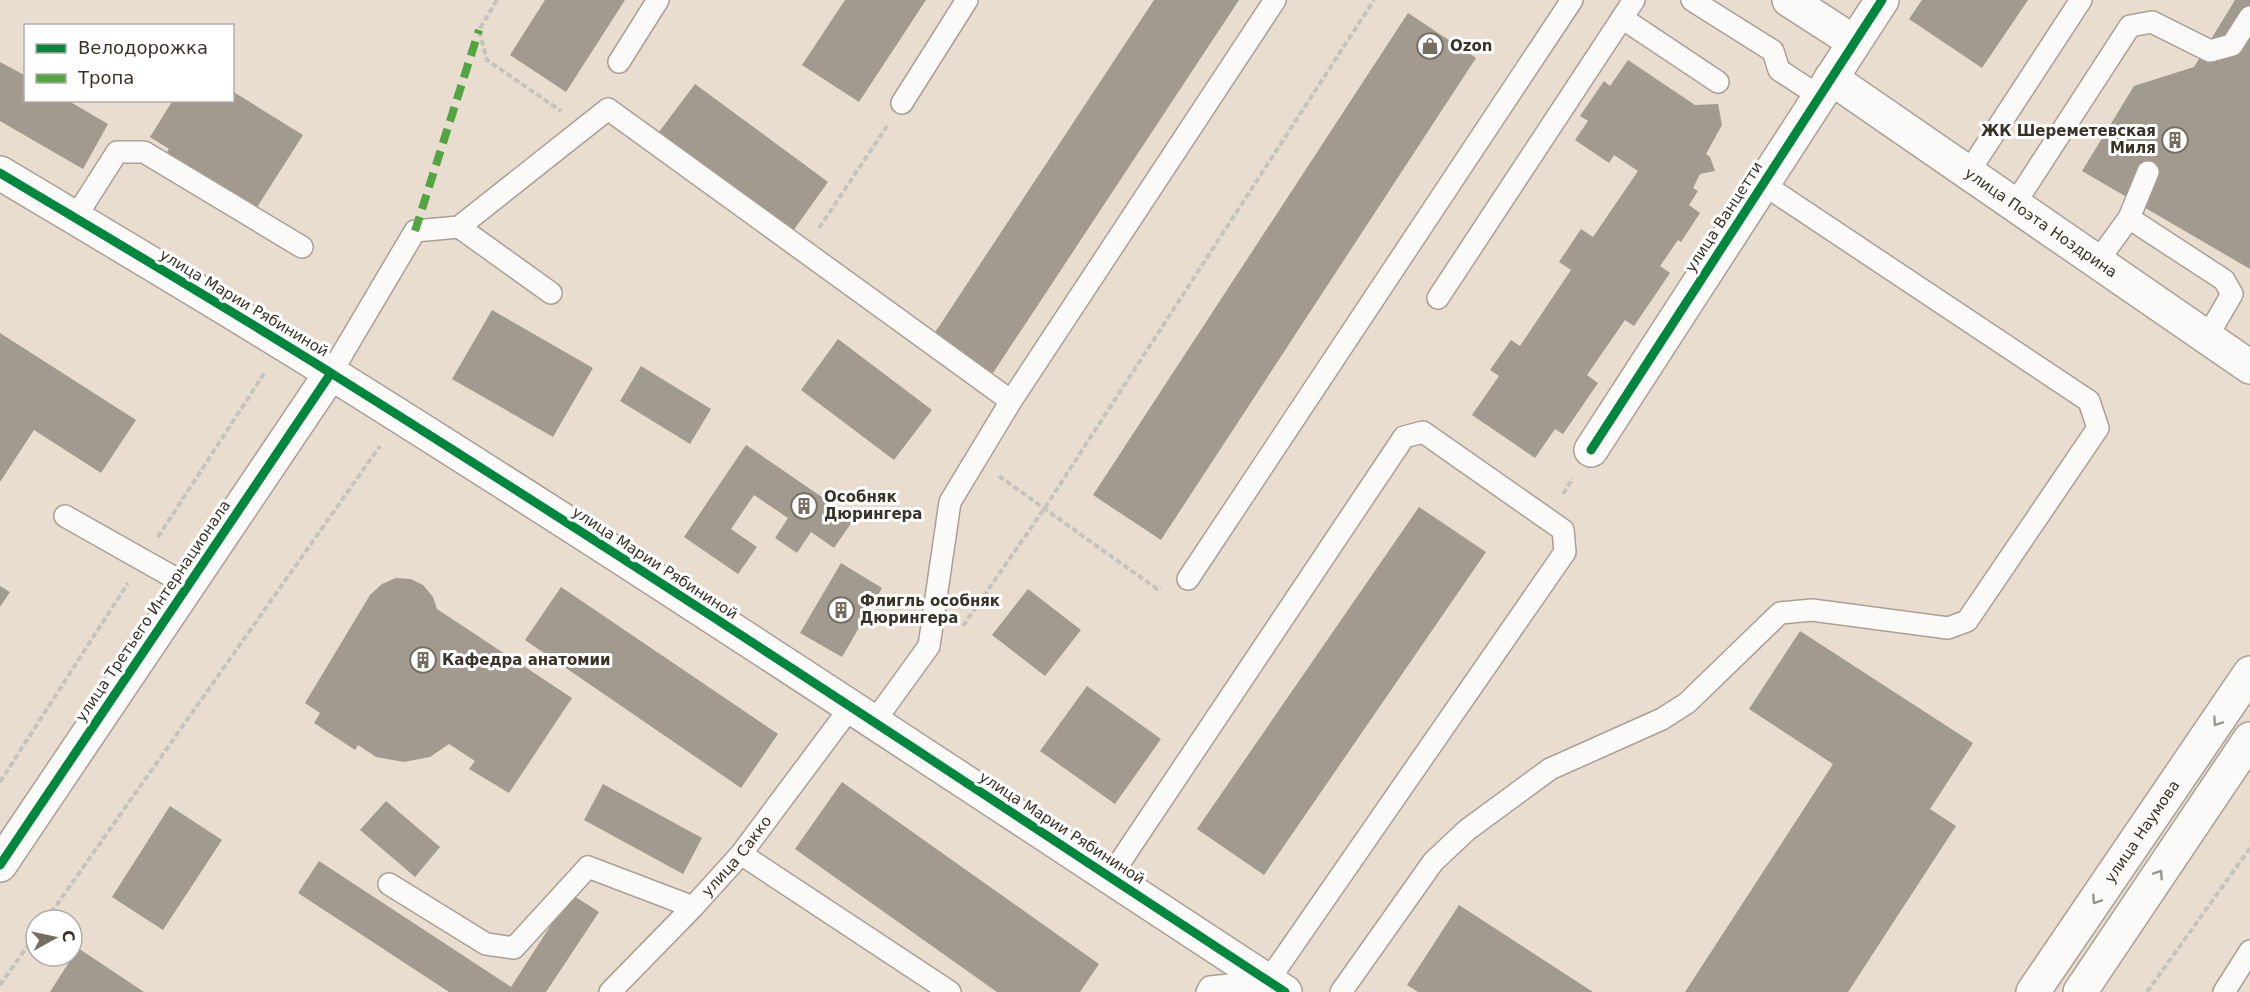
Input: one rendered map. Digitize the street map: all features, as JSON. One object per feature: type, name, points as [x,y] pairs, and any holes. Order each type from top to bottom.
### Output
[{"type":"street","points":[[1790,0],[1854,42]]},
{"type":"street","name":"улица Ванцетти","points":[[1591,450],[1882,0]]},
{"type":"street","name":"улица Поэта Ноздрина","points":[[1825,87],[1968,173],[2250,367]]},
{"type":"street","name":"улица Марии Рябининой","points":[[0,173],[331,373],[574,528],[1277,987]]},
{"type":"street","name":"улица Третьего Интернационала","points":[[0,866],[331,373]]},
{"type":"street","name":"улица Наумова","points":[[2033,992],[2250,674]]},
{"type":"street","points":[[2080,992],[2250,739]]},
{"type":"lane","points":[[620,62],[658,0]]},
{"type":"lane","points":[[902,103],[967,0]]},
{"type":"lane","name":"улица Сакко","points":[[610,992],[693,907],[862,715],[929,646],[950,502],[1011,401],[1275,0]]},
{"type":"lane","points":[[1188,579],[1572,0]]},
{"type":"lane","points":[[1438,298],[1634,0]]},
{"type":"lane","points":[[1692,0],[1773,51],[1779,70],[1825,87]]},
{"type":"lane","points":[[1968,173],[2081,0]]},
{"type":"lane","points":[[2014,205],[2130,26],[2152,22],[2210,51],[2232,45],[2250,16]]},
{"type":"lane","points":[[1622,18],[1718,82]]},
{"type":"lane","points":[[331,373],[415,231],[459,227],[587,128],[608,109],[1011,401]]},
{"type":"lane","points":[[75,218],[117,152],[144,152],[302,247]]},
{"type":"lane","points":[[2097,262],[2129,218],[2148,172]]},
{"type":"lane","points":[[1341,992],[1433,862],[1467,830],[1550,769],[1662,719],[1687,703],[1780,613],[1812,610],[1948,628],[1967,621],[2098,428],[2090,401],[1763,184]]},
{"type":"lane","points":[[2129,218],[2224,280],[2232,294],[2207,338]]},
{"type":"lane","points":[[459,227],[551,293]]},
{"type":"lane","points":[[1110,877],[1404,437],[1423,432],[1548,517],[1563,530],[1565,552],[1277,987],[1210,987],[1208,992]]},
{"type":"lane","points":[[65,516],[189,586]]},
{"type":"lane","points":[[741,854],[950,992]]},
{"type":"lane","points":[[389,884],[486,944],[514,948],[588,867],[693,907]]},
{"type":"lane","points":[[2224,992],[2248,959]]},
{"type":"path","points":[[497,0],[479,30],[487,60],[587,128]]},
{"type":"path","points":[[962,627],[1044,509],[1374,0]]},
{"type":"path","points":[[804,251],[902,103]]},
{"type":"path","points":[[54,908],[380,446]]},
{"type":"path","points":[[1548,517],[1591,450]]},
{"type":"path","points":[[976,459],[1157,589],[1188,579]]},
{"type":"path","points":[[2147,992],[2250,848]]},
{"type":"path","points":[[0,985],[24,951]]},
{"type":"building","points":[[545,0],[625,0],[566,92],[510,55]]},
{"type":"building","points":[[845,0],[926,0],[859,102],[802,65]]},
{"type":"building","points":[[1154,0],[1239,0],[993,373],[934,334]]},
{"type":"building","points":[[1922,0],[2028,0],[1982,68],[1909,19]]},
{"type":"building","name":"ЖК Шереметевская Миля","points":[[2235,0],[2250,0],[2250,269],[2082,171],[2134,86],[2194,67]]},
{"type":"building","points":[[1408,13],[1476,58],[1161,540],[1093,495]]},
{"type":"building","points":[[1628,60],[1695,105],[1718,104],[1722,125],[1706,154],[1710,157],[1715,171],[1700,174],[1693,188],[1698,191],[1689,205],[1700,213],[1681,242],[1678,240],[1660,266],[1670,273],[1634,326],[1625,320],[1587,375],[1598,383],[1563,434],[1555,429],[1535,458],[1472,415],[1499,376],[1490,370],[1511,340],[1520,346],[1571,270],[1559,262],[1581,229],[1593,237],[1638,171],[1614,155],[1609,163],[1575,140],[1588,121],[1580,116],[1604,81],[1610,86]]},
{"type":"building","points":[[0,62],[24,75],[24,102],[70,102],[108,124],[83,169],[0,121]]},
{"type":"building","points":[[695,84],[828,182],[788,238],[653,140]]},
{"type":"building","points":[[234,92],[303,135],[245,226],[156,169],[169,149],[150,137],[172,102],[234,102]]},
{"type":"building","points":[[492,310],[593,368],[553,437],[452,379]]},
{"type":"building","points":[[0,333],[136,420],[101,473],[34,430],[0,482]]},
{"type":"building","points":[[838,339],[932,410],[894,460],[801,390]]},
{"type":"building","points":[[641,366],[711,409],[690,444],[620,401]]},
{"type":"building","name":"Особняк Дюрингера","points":[[746,445],[854,519],[834,548],[811,532],[797,553],[775,538],[788,518],[754,495],[731,529],[757,547],[738,574],[684,537]]},
{"type":"building","points":[[1419,507],[1486,552],[1264,875],[1197,829]]},
{"type":"building","name":"Флигль особняк Дюрингера","points":[[841,563],[882,588],[842,657],[800,633]]},
{"type":"building","name":"Кафедра анатомии","points":[[396,578],[411,579],[423,585],[433,597],[437,609],[572,698],[509,793],[469,769],[475,761],[449,744],[430,757],[404,762],[376,757],[358,745],[355,750],[314,723],[320,713],[305,703],[370,595],[382,584]]},
{"type":"building","points":[[0,586],[10,592],[0,607]]},
{"type":"building","points":[[561,587],[778,734],[741,788],[525,640]]},
{"type":"building","points":[[1028,589],[1081,630],[1045,676],[992,635]]},
{"type":"building","points":[[1800,631],[1973,743],[1930,809],[1956,826],[1848,992],[1685,992],[1833,764],[1749,709]]},
{"type":"building","points":[[1087,686],[1161,739],[1115,804],[1040,751]]},
{"type":"building","points":[[842,782],[1099,964],[1080,992],[997,992],[795,849]]},
{"type":"building","points":[[603,784],[702,838],[683,874],[584,820]]},
{"type":"building","points":[[386,801],[440,847],[415,877],[360,830]]},
{"type":"building","points":[[170,806],[222,840],[163,930],[112,897]]},
{"type":"building","points":[[319,861],[511,987],[571,894],[599,912],[546,992],[449,992],[298,893]]},
{"type":"building","points":[[1459,905],[1593,992],[1418,992],[1407,985]]},
{"type":"building","points":[[84,952],[144,992],[50,992],[65,968],[84,968]]},
{"type":"marked path","points":[[415,231],[479,30]]},
{"type":"cycle path","points":[[1591,450],[1882,0]]},
{"type":"cycle path","points":[[0,173],[251,324],[454,450],[1285,992]]},
{"type":"cycle path","points":[[0,865],[331,373]]},
{"type":"place","name":"Ozon","points":[[1430,46]]},
{"type":"place","name":"ЖК Шереметевская Миля","points":[[2175,140]]},
{"type":"place","name":"Особняк Дюрингера","points":[[804,506]]},
{"type":"place","name":"Флигль особняк Дюрингера","points":[[841,610]]},
{"type":"place","name":"Кафедра анатомии","points":[[423,660]]}]
